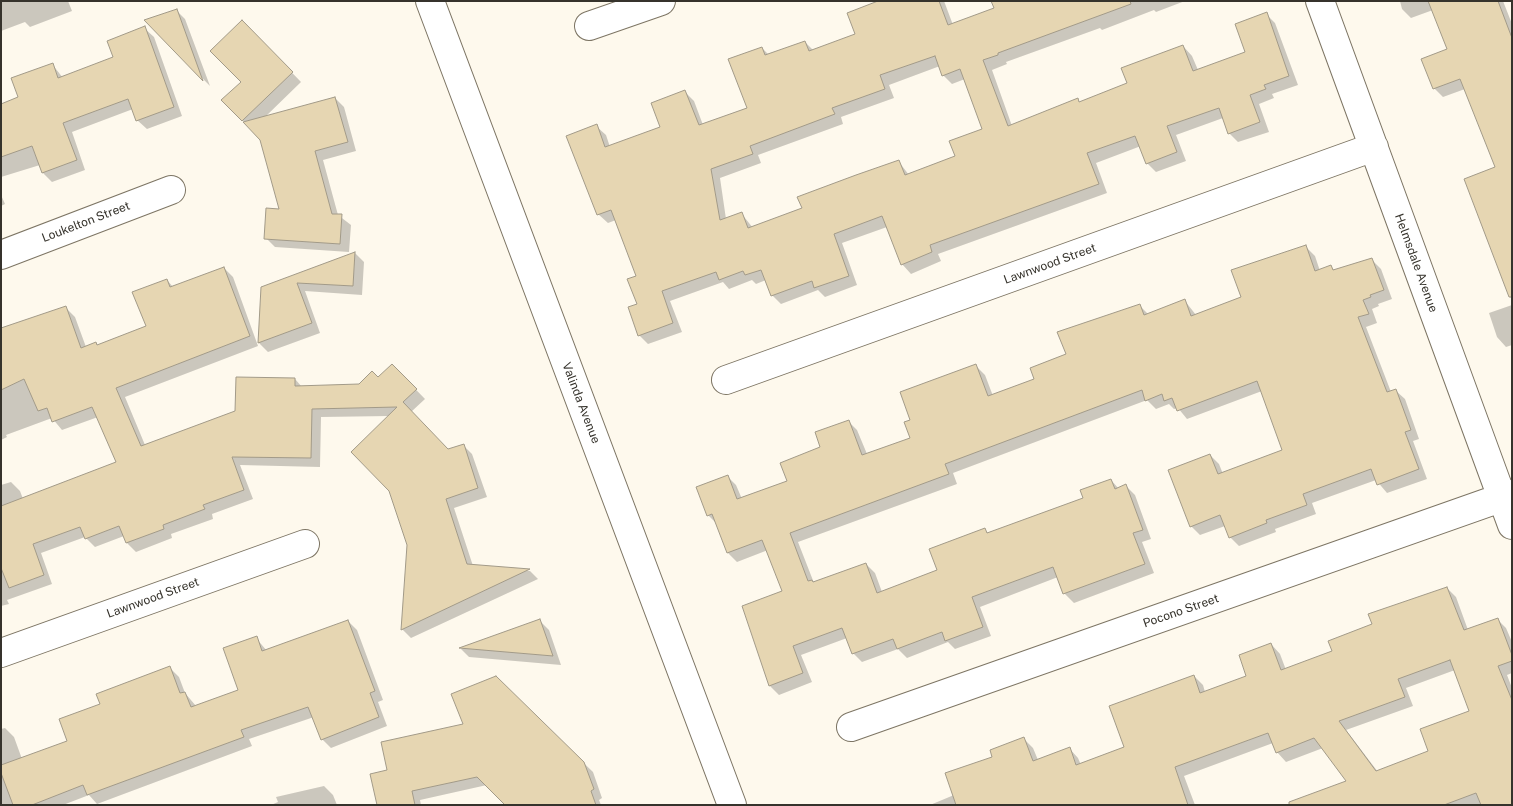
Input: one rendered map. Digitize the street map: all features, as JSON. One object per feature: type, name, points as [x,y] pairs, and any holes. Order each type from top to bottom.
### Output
[{"type":"street","name":"Valinda Avenue","points":[[430,1],[732,805]]},
{"type":"street","points":[[589,26],[662,1]]},
{"type":"street","name":"Helmsdale Avenue","points":[[1320,1],[1506,496],[1512,525]]},
{"type":"street","name":"Lawnwood Street","points":[[726,380],[1374,147]]},
{"type":"street","name":"Loukelton Street","points":[[1,255],[171,190]]},
{"type":"street","name":"Pocono Street","points":[[851,727],[1506,496]]},
{"type":"street","name":"Lawnwood Street","points":[[1,653],[305,544]]},
{"type":"building","points":[[878,1],[939,1],[948,25],[994,8],[991,1],[1130,1],[1131,4],[983,60],[1008,126],[1078,98],[1079,102],[1127,83],[1121,68],[1183,45],[1193,71],[1245,52],[1235,24],[1267,12],[1289,76],[1264,85],[1266,89],[1250,95],[1260,122],[1228,134],[1219,108],[1167,126],[1177,152],[1146,164],[1135,136],[1087,153],[1099,184],[930,245],[932,252],[901,265],[882,216],[834,234],[849,276],[814,288],[812,281],[771,296],[761,270],[745,275],[743,271],[719,280],[716,272],[662,291],[673,323],[638,336],[628,307],[637,304],[627,279],[636,276],[611,210],[597,215],[566,136],[597,124],[605,147],[660,127],[651,103],[685,90],[699,125],[747,108],[728,59],[762,47],[765,55],[805,41],[809,51],[855,34],[847,13]],"holes":[[[935,56],[942,76],[960,69],[982,129],[949,141],[955,156],[905,175],[899,160],[797,197],[802,208],[748,228],[742,212],[720,220],[711,169],[753,154],[750,146],[835,114],[832,108],[885,89],[880,75]]]},
{"type":"building","points":[[1428,1],[1498,1],[1512,38],[1512,297],[1509,297],[1464,179],[1495,167],[1460,79],[1433,89],[1421,59],[1447,49]]},
{"type":"building","points":[[177,9],[203,81],[144,20]]},
{"type":"building","points":[[242,20],[293,72],[242,121],[221,100],[241,82],[210,51]]},
{"type":"building","points":[[145,26],[174,107],[136,121],[128,99],[63,123],[77,160],[42,173],[32,146],[1,157],[1,104],[18,97],[11,78],[53,63],[58,78],[113,57],[107,41]]},
{"type":"building","points":[[335,97],[348,142],[315,151],[332,214],[342,214],[340,244],[264,239],[266,208],[279,209],[260,140],[243,122]]},
{"type":"building","points":[[1306,245],[1315,271],[1331,265],[1333,270],[1372,258],[1384,290],[1370,295],[1371,297],[1363,300],[1369,314],[1358,317],[1387,392],[1396,389],[1411,430],[1405,432],[1419,469],[1377,485],[1371,469],[1303,494],[1307,505],[1266,520],[1267,523],[1229,538],[1220,515],[1190,527],[1168,470],[1210,454],[1218,474],[1282,450],[1257,381],[1177,411],[1172,398],[1164,401],[1162,394],[1145,401],[1142,390],[945,464],[949,474],[790,533],[808,581],[812,580],[813,582],[866,563],[877,593],[937,570],[929,549],[985,528],[987,533],[1083,498],[1080,490],[1111,479],[1115,489],[1126,484],[1143,530],[1133,533],[1145,564],[1063,594],[1053,567],[972,597],[983,627],[945,641],[942,632],[897,649],[893,639],[852,654],[842,628],[793,646],[803,673],[769,686],[742,606],[782,591],[762,540],[727,553],[712,514],[707,516],[696,487],[728,475],[737,499],[787,481],[780,463],[820,447],[815,432],[849,420],[862,455],[910,438],[904,422],[910,420],[900,392],[976,364],[988,396],[1034,379],[1030,368],[1066,354],[1057,332],[1140,304],[1144,315],[1185,299],[1191,316],[1241,297],[1231,270]]},
{"type":"building","points":[[355,252],[353,286],[297,283],[312,323],[258,343],[261,287]]},
{"type":"building","points":[[224,267],[250,336],[116,388],[141,446],[235,411],[236,377],[295,378],[295,386],[359,384],[372,371],[378,377],[392,364],[417,389],[403,402],[448,449],[464,444],[478,488],[446,499],[467,564],[530,569],[401,630],[407,545],[389,491],[351,452],[397,407],[312,409],[311,458],[232,457],[244,490],[203,505],[205,509],[163,525],[164,529],[126,543],[119,526],[85,539],[80,527],[33,544],[44,575],[9,588],[1,568],[1,506],[116,462],[92,407],[52,422],[47,408],[38,411],[24,379],[1,390],[1,328],[66,306],[81,348],[96,342],[97,345],[146,326],[132,292],[167,279],[170,287]]},
{"type":"building","points":[[1447,587],[1464,630],[1498,618],[1512,655],[1512,661],[1498,666],[1512,700],[1512,805],[1481,805],[1476,793],[1444,805],[1289,805],[1289,802],[1346,781],[1314,738],[1276,753],[1268,733],[1175,767],[1188,805],[956,805],[945,773],[992,757],[990,750],[1024,737],[1033,761],[1070,747],[1076,765],[1124,747],[1109,706],[1194,675],[1200,693],[1246,676],[1239,655],[1271,643],[1281,670],[1332,651],[1328,641],[1372,624],[1368,614]],"holes":[[[1450,660],[1469,711],[1420,729],[1428,751],[1376,771],[1339,721],[1405,697],[1398,679]]]},
{"type":"building","points":[[540,619],[553,656],[459,648]]},
{"type":"building","points":[[348,620],[375,691],[370,693],[379,717],[321,740],[308,707],[241,730],[244,737],[87,795],[83,785],[32,805],[13,805],[1,773],[1,765],[67,741],[59,719],[100,704],[96,694],[170,666],[180,693],[185,692],[191,707],[238,690],[223,648],[257,636],[262,651]]},
{"type":"building","points":[[496,676],[584,762],[594,789],[591,791],[596,805],[505,805],[477,777],[412,791],[415,805],[377,805],[370,774],[387,770],[381,742],[463,724],[451,694]]}]
